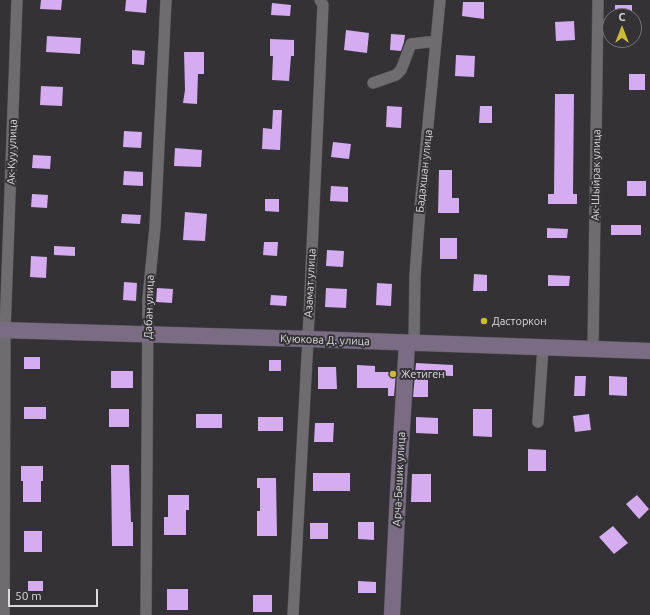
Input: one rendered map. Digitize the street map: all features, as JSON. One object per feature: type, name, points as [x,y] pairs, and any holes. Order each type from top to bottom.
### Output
[{"type":"street","name":"Ак-Куу улица","points":[[4,615],[2,330],[17,0]]},
{"type":"street","name":"Дабан улица","points":[[146,615],[148,298],[155,227],[166,0]]},
{"type":"street","name":"Азамат улица","points":[[293,615],[308,339],[323,5],[320,0]]},
{"type":"street","name":"Бадахшан улица","points":[[411,343],[432,43],[440,0]]},
{"type":"street","name":"Ак-Шыйрак улица","points":[[593,349],[598,0]]},
{"type":"street","points":[[374,83],[396,75],[401,70],[411,44],[432,43]]},
{"type":"street","name":"Куюкова Д. улица","points":[[2,330],[650,351]]},
{"type":"street","name":"Арча-Бешик улица","points":[[392,615],[398,494],[411,343]]},
{"type":"street","points":[[538,422],[543,347]]},
{"type":"building","points":[[41,0],[62,0],[61,10],[40,9]]},
{"type":"building","points":[[126,0],[147,0],[146,13],[125,11]]},
{"type":"building","points":[[463,2],[484,2],[484,19],[462,16]]},
{"type":"building","points":[[272,3],[291,5],[290,16],[271,15]]},
{"type":"building","points":[[615,5],[632,5],[632,8],[615,8]]},
{"type":"building","points":[[574,21],[575,40],[556,41],[555,22]]},
{"type":"building","points":[[346,30],[369,33],[367,53],[344,50]]},
{"type":"building","points":[[391,34],[405,35],[401,51],[390,50]]},
{"type":"building","points":[[47,36],[81,38],[80,54],[46,52]]},
{"type":"building","points":[[270,39],[294,40],[294,56],[291,56],[289,81],[272,80],[273,56],[270,56]]},
{"type":"building","points":[[132,50],[145,51],[144,65],[132,64]]},
{"type":"building","points":[[184,52],[204,52],[204,74],[198,74],[197,104],[183,103],[185,90]]},
{"type":"building","points":[[456,55],[475,56],[474,77],[455,76]]},
{"type":"building","points":[[629,74],[645,74],[645,90],[629,90]]},
{"type":"building","points":[[41,86],[63,87],[62,106],[40,105]]},
{"type":"building","points":[[555,94],[574,94],[573,194],[577,194],[577,204],[548,204],[548,194],[554,194]]},
{"type":"building","points":[[387,106],[402,107],[401,128],[386,127]]},
{"type":"building","points":[[480,106],[492,106],[492,123],[479,123]]},
{"type":"building","points":[[273,110],[282,110],[280,150],[262,149],[263,128],[272,129]]},
{"type":"building","points":[[124,131],[142,132],[141,148],[123,147]]},
{"type":"building","points":[[333,142],[351,144],[349,159],[331,157]]},
{"type":"building","points":[[175,148],[202,150],[201,167],[174,166]]},
{"type":"building","points":[[33,155],[51,156],[50,169],[32,168]]},
{"type":"building","points":[[439,170],[452,170],[452,198],[459,198],[459,213],[438,213]]},
{"type":"building","points":[[124,171],[143,172],[143,186],[123,185]]},
{"type":"building","points":[[627,181],[646,181],[646,196],[627,196]]},
{"type":"building","points":[[331,186],[348,187],[348,202],[330,201]]},
{"type":"building","points":[[32,194],[48,195],[47,208],[31,207]]},
{"type":"building","points":[[265,199],[279,199],[279,212],[265,211]]},
{"type":"building","points":[[185,212],[207,214],[205,241],[183,240]]},
{"type":"building","points":[[122,214],[141,215],[140,224],[121,223]]},
{"type":"building","points":[[611,225],[641,225],[641,235],[611,235]]},
{"type":"building","points":[[547,228],[568,229],[567,238],[547,238]]},
{"type":"building","points":[[440,238],[457,238],[457,259],[440,259]]},
{"type":"building","points":[[264,242],[278,242],[277,256],[263,255]]},
{"type":"building","points":[[54,246],[75,247],[75,256],[54,255]]},
{"type":"building","points":[[327,250],[344,251],[343,267],[326,266]]},
{"type":"building","points":[[31,256],[47,257],[46,278],[30,277]]},
{"type":"building","points":[[474,274],[487,275],[487,291],[473,291]]},
{"type":"building","points":[[548,275],[570,276],[569,286],[548,286]]},
{"type":"building","points":[[124,282],[137,283],[136,301],[123,300]]},
{"type":"building","points":[[377,283],[392,284],[391,306],[376,305]]},
{"type":"building","points":[[157,288],[173,289],[172,303],[156,302]]},
{"type":"building","points":[[326,288],[347,289],[346,308],[325,307]]},
{"type":"building","points":[[271,295],[287,296],[286,306],[270,305]]},
{"type":"building","points":[[24,357],[40,357],[40,369],[24,369]]},
{"type":"building","points":[[269,360],[281,360],[281,371],[269,371]]},
{"type":"building","points":[[416,363],[453,365],[453,376],[428,375],[428,397],[413,397]]},
{"type":"building","points":[[357,365],[375,366],[375,372],[396,372],[394,396],[388,396],[388,388],[357,388]]},
{"type":"building","points":[[318,367],[336,367],[337,389],[318,389]]},
{"type":"building","points":[[111,371],[133,371],[133,388],[111,388]]},
{"type":"building","points":[[575,376],[586,376],[585,396],[574,396]]},
{"type":"building","points":[[609,376],[627,377],[627,396],[609,395]]},
{"type":"building","points":[[24,407],[46,407],[46,419],[24,419]]},
{"type":"building","points":[[109,409],[129,409],[129,427],[109,427]]},
{"type":"building","points":[[473,409],[492,409],[492,437],[473,436]]},
{"type":"building","points":[[196,414],[222,414],[222,428],[196,428]]},
{"type":"building","points":[[589,414],[591,430],[575,432],[573,416]]},
{"type":"building","points":[[258,417],[283,417],[283,431],[258,431]]},
{"type":"building","points":[[416,417],[438,418],[438,434],[416,433]]},
{"type":"building","points":[[315,423],[334,423],[333,442],[314,442]]},
{"type":"building","points":[[528,449],[546,450],[546,471],[528,471]]},
{"type":"building","points":[[111,465],[129,465],[133,546],[112,546]]},
{"type":"building","points":[[21,466],[43,466],[41,502],[23,502]]},
{"type":"building","points":[[313,473],[350,473],[350,491],[313,491]]},
{"type":"building","points":[[412,474],[431,474],[431,502],[411,502]]},
{"type":"building","points":[[257,478],[276,478],[277,536],[257,536],[257,511],[260,511],[260,488],[257,488]]},
{"type":"building","points":[[168,495],[189,495],[189,510],[186,510],[186,535],[164,535],[164,517],[168,517]]},
{"type":"building","points":[[637,495],[649,509],[639,519],[626,504]]},
{"type":"building","points":[[358,522],[374,522],[374,540],[358,539]]},
{"type":"building","points":[[310,523],[328,523],[328,539],[310,539]]},
{"type":"building","points":[[613,526],[628,543],[614,554],[599,537]]},
{"type":"building","points":[[24,531],[42,531],[42,552],[24,552]]},
{"type":"building","points":[[28,581],[43,581],[43,591],[28,591]]},
{"type":"building","points":[[358,581],[376,582],[376,593],[358,593]]},
{"type":"building","points":[[167,589],[188,589],[188,610],[167,610]]},
{"type":"building","points":[[253,595],[272,595],[272,612],[253,612]]},
{"type":"place","name":"Дасторкон","points":[[484,321]]},
{"type":"place","name":"Жетиген","points":[[393,374]]}]
